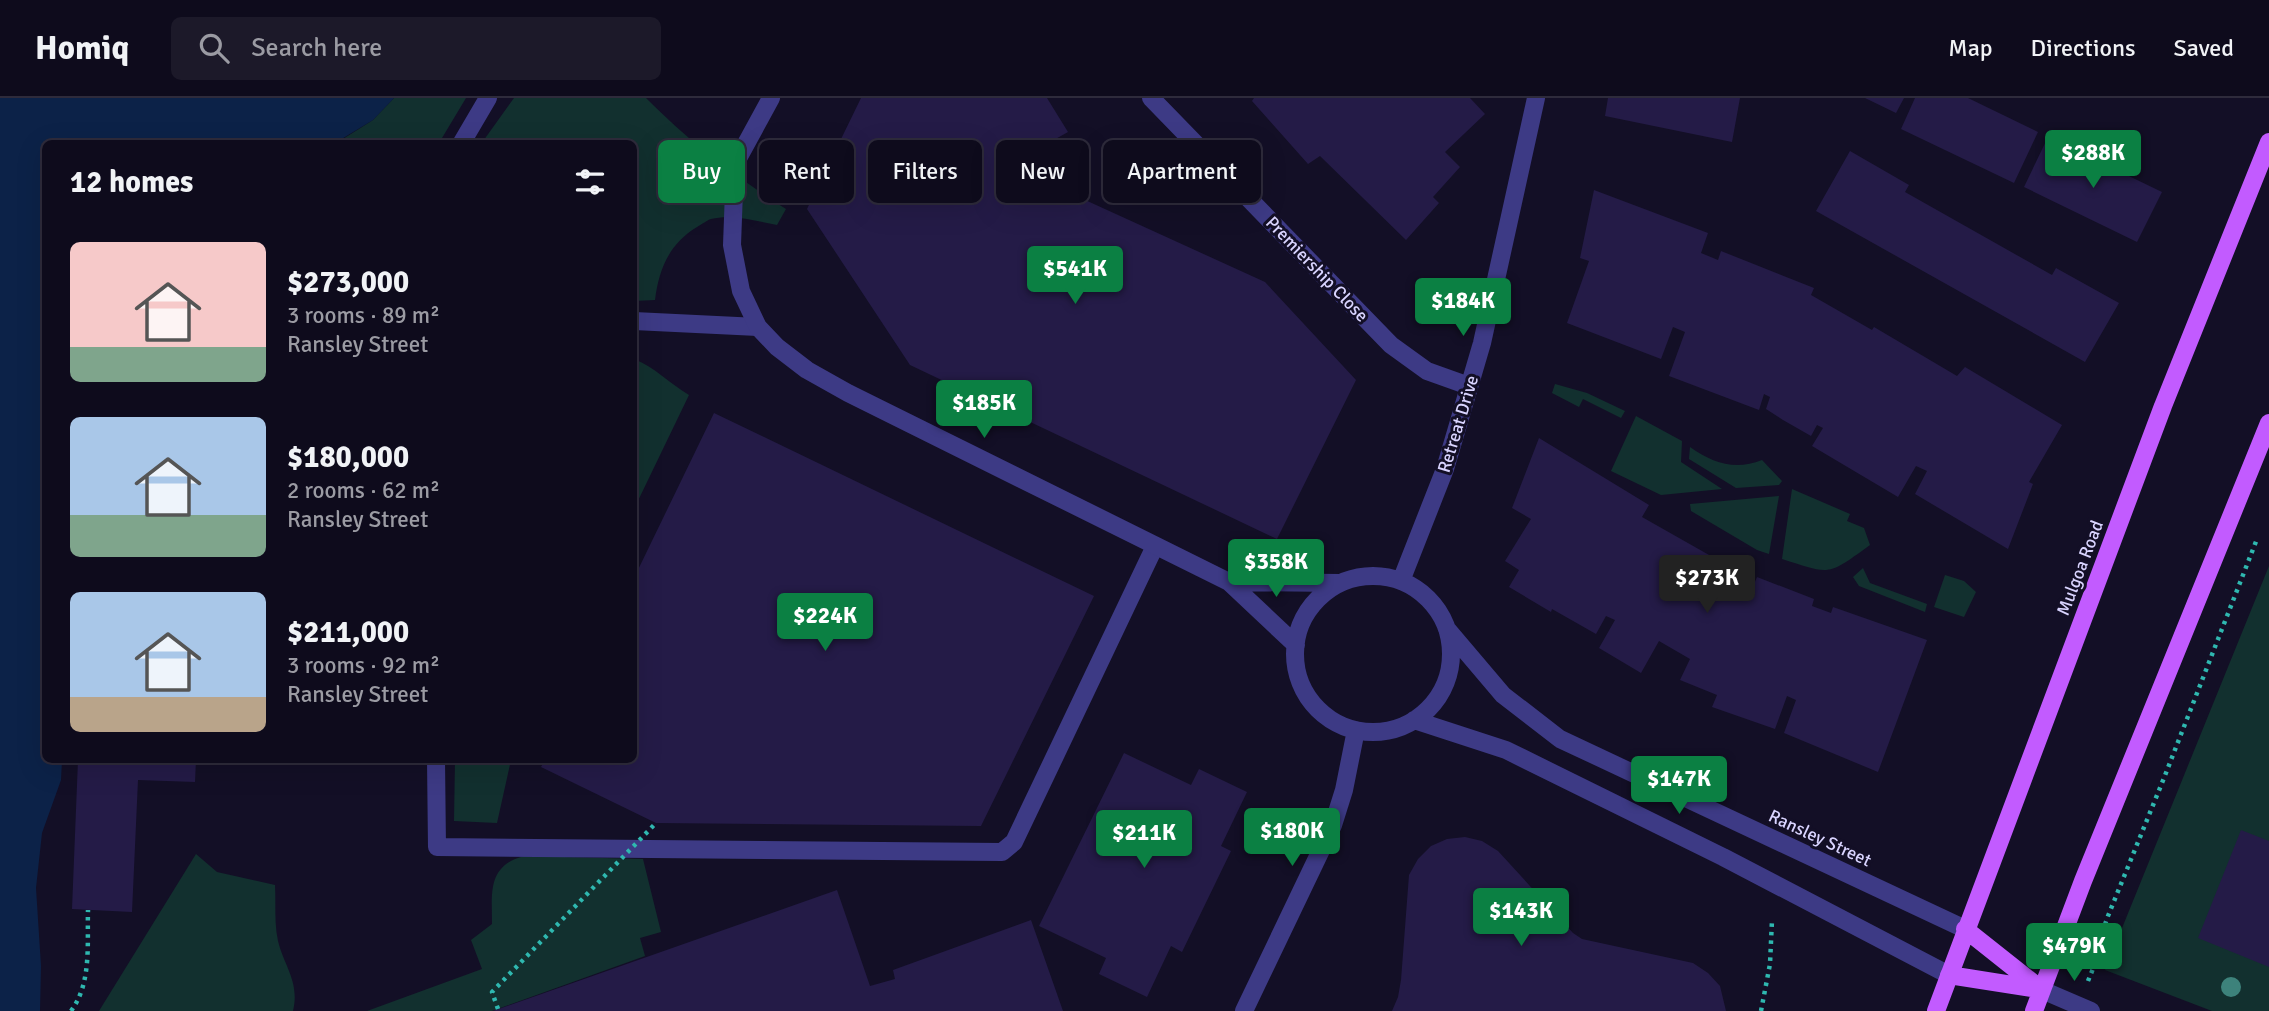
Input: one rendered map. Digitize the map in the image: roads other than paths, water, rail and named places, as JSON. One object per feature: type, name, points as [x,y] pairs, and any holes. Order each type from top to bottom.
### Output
[{"type":"main road","name":"Mulgoa Road","points":[[1936,1011],[2163,406],[2269,142]]},
{"type":"main road","points":[[2034,1011],[2088,869],[2269,423]]},
{"type":"main road","name":"Ransley Street","points":[[1965,929],[2042,990]]},
{"type":"main road","name":"Ransley Street","points":[[1949,975],[2042,990]]},
{"type":"street","points":[[463,140],[488,98]]},
{"type":"street","points":[[771,98],[735,164],[732,245],[741,291],[758,327],[807,370],[848,393],[1229,582],[1296,645]]},
{"type":"street","name":"Premiership Close","points":[[1151,98],[1391,345],[1427,371],[1469,386]]},
{"type":"street","name":"Retreat Drive","points":[[1401,581],[1445,469],[1491,310],[1536,98]]},
{"type":"street","points":[[637,321],[758,327]]},
{"type":"street","points":[[436,763],[437,847],[1002,852],[1014,842],[1154,546]]},
{"type":"street","points":[[1229,582],[1340,583],[1381,577],[1401,581],[1421,592],[1437,608],[1447,629],[1452,655],[1447,681],[1434,704],[1414,720],[1385,730],[1356,730],[1338,724],[1322,713],[1300,682],[1296,645],[1305,615],[1315,602],[1340,583]]},
{"type":"street","name":"Ransley Street","points":[[1447,629],[1503,695],[1560,739],[1965,929]]},
{"type":"street","name":"Ransley Street","points":[[1414,720],[1506,750],[1949,975]]},
{"type":"street","points":[[1244,1011],[1333,825],[1344,790],[1356,730]]},
{"type":"street","name":"Ransley Street","points":[[2042,990],[2091,1011]]},
{"type":"water","points":[[0,98],[394,98],[373,120],[340,140],[42,140],[42,763],[62,763],[61,780],[42,833],[36,888],[41,966],[40,1011],[0,1011]]}]
